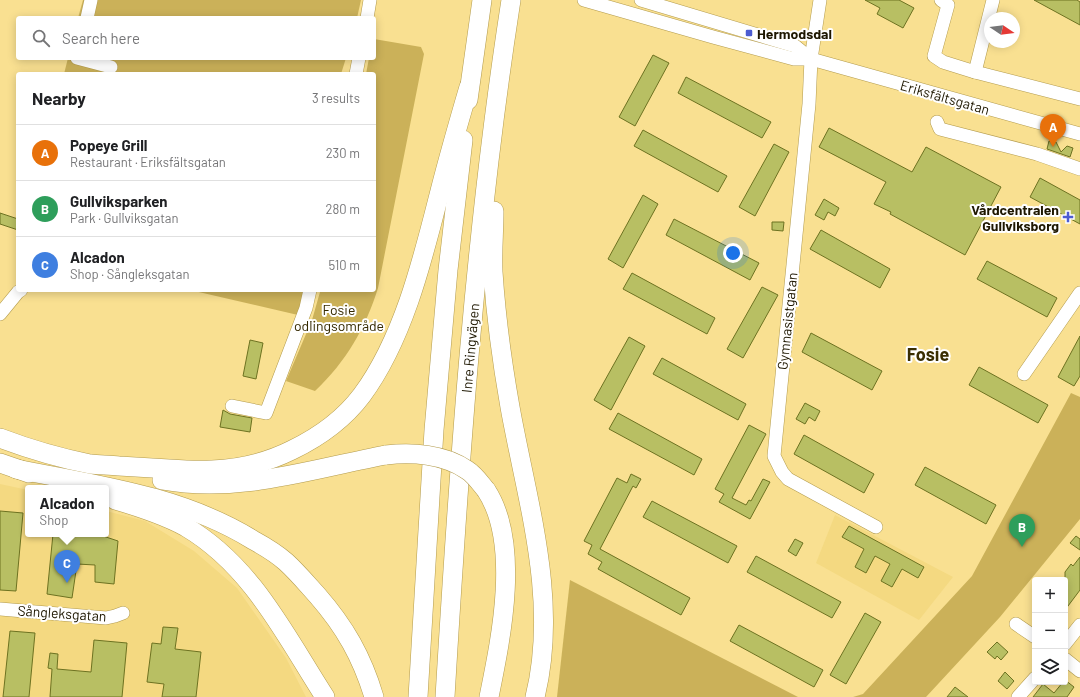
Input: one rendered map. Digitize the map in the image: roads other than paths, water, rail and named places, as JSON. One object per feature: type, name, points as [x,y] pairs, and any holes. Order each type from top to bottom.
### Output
[{"type":"highway","name":"Inre Ringvägen","points":[[418,697],[434,430],[448,270],[469,87],[482,0]]},
{"type":"highway","name":"Inre Ringvägen","points":[[445,697],[462,448],[477,265],[497,86],[511,0]]},
{"type":"highway","points":[[497,86],[493,270],[503,362],[510,408],[528,493],[541,578],[543,625],[539,676],[535,697]]},
{"type":"highway","points":[[91,464],[183,470],[213,470],[243,466],[266,460],[298,447],[320,434],[337,421],[361,396],[378,371],[410,298],[469,87]]},
{"type":"highway","points":[[0,438],[52,454],[134,475],[166,481],[220,485],[256,482],[402,453],[417,454],[447,460],[468,470],[486,490],[494,502],[504,541],[505,559],[503,610],[500,641],[490,697]]},
{"type":"highway","points":[[8,466],[65,485]]},
{"type":"highway","points":[[8,466],[95,485]]},
{"type":"highway","points":[[109,488],[155,498],[196,511],[235,529],[269,549],[285,561],[325,604],[351,640],[368,676],[374,697]]},
{"type":"highway","points":[[109,499],[149,511],[185,527],[226,557],[245,577],[263,600],[325,697]]},
{"type":"street","points":[[87,16],[91,0]]},
{"type":"street","points":[[367,16],[370,0]]},
{"type":"street","name":"Eriksfältsgatan","points":[[584,0],[794,59],[811,59],[1080,134]]},
{"type":"street","name":"Eriksfältsgatan","points":[[641,0],[795,46],[811,59]]},
{"type":"street","name":"Gymnasistgatan","points":[[820,0],[811,59],[809,104],[774,456],[782,472],[788,479],[876,527]]},
{"type":"street","points":[[975,72],[993,0]]},
{"type":"street","points":[[945,2],[934,56],[944,62],[975,72],[1080,99]]},
{"type":"street","points":[[85,60],[112,67]]},
{"type":"street","points":[[356,72],[359,60]]},
{"type":"street","name":"Eriksfältsgatan","points":[[937,122],[940,129],[1033,153],[1080,169]]},
{"type":"street","points":[[0,314],[18,292]]},
{"type":"street","points":[[232,406],[266,413],[306,308],[310,292]]},
{"type":"street","points":[[1024,374],[1080,293]]},
{"type":"street","name":"Sångleksgatan","points":[[0,609],[106,618],[123,613]]},
{"type":"street","points":[[1016,624],[1032,636]]},
{"type":"street","points":[[1068,640],[1080,625]]},
{"type":"street","points":[[1068,661],[1080,671]]},
{"type":"street","points":[[1018,697],[1032,681]]},
{"type":"place","name":"Hermodsdal","points":[[749,33]]},
{"type":"place","name":"Popeye Grill","points":[[1053,147]]},
{"type":"place","name":"Vårdcentralen Gullviksborg","points":[[1068,217]]},
{"type":"place","name":"Gullviksparken","points":[[1022,547]]},
{"type":"place","name":"Alcadon","points":[[67,583]]},
{"type":"district","name":"Fosie","points":[[928,354]]},
{"type":"park label","name":"Fosie odlingsområde","points":[[339,318]]}]
